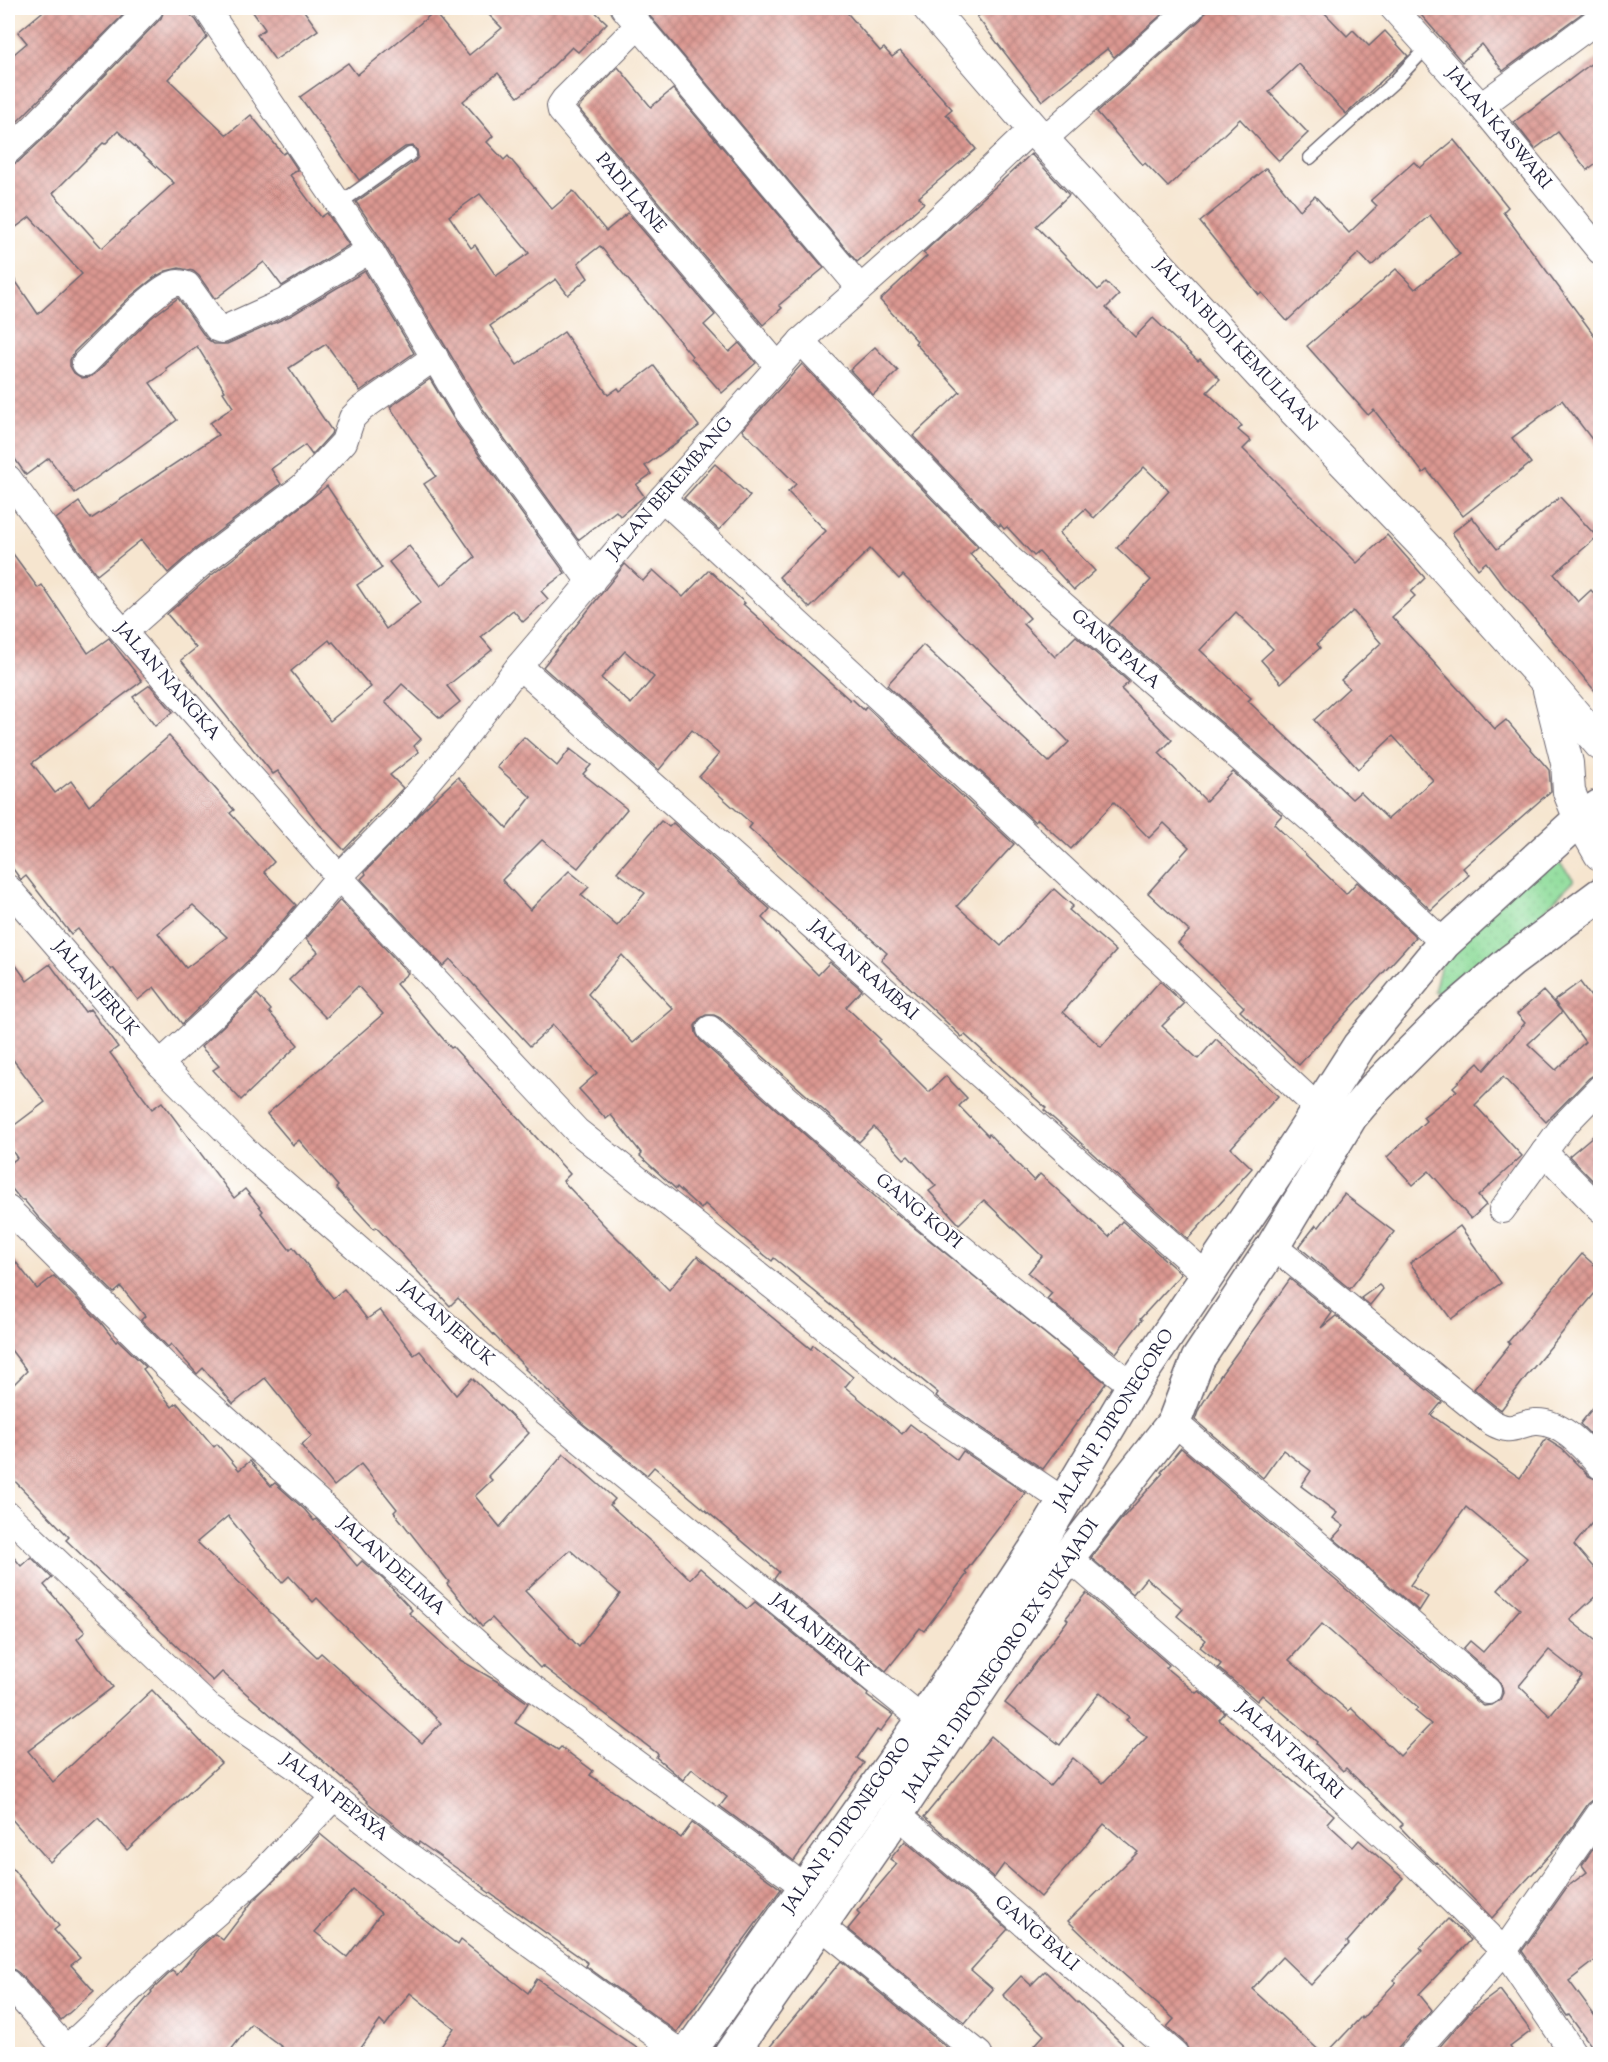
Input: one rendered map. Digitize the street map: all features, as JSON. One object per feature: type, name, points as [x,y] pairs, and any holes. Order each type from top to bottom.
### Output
[{"type":"main road","name":"JALAN P. DIPONEGORO","points":[[688,2055],[922,1720],[1042,1539],[1133,1386],[1291,1152],[1359,1046],[1444,943],[1591,812]]},
{"type":"main road","name":"JALAN P. DIPONEGORO EX SUKAJADI","points":[[731,2055],[897,1814],[1068,1557],[1174,1422],[1198,1359],[1273,1246],[1351,1116],[1374,1089],[1448,1015],[1511,961],[1600,895]]},
{"type":"street","points":[[8,151],[150,8]]},
{"type":"street","points":[[206,8],[340,203],[470,417],[591,583]]},
{"type":"street","name":"JALAN BUDI KEMULIAAN","points":[[929,8],[1038,134],[1270,385],[1419,540],[1600,744]]},
{"type":"street","name":"JALAN BEREMBANG","points":[[160,1064],[265,965],[339,877],[396,819],[463,739],[519,666],[662,498],[801,341],[1038,134],[1191,8]]},
{"type":"street","name":"JALAN KASWARI","points":[[1393,8],[1481,106],[1600,251]]},
{"type":"street","points":[[631,16],[860,288]]},
{"type":"street","name":"PADI LANE","points":[[631,16],[564,100],[560,106],[561,111],[778,366]]},
{"type":"street","points":[[1481,106],[1600,18]]},
{"type":"street","points":[[85,363],[150,300],[171,284],[187,285],[218,329],[222,330],[284,302],[370,250]]},
{"type":"street","name":"GANG PALA","points":[[801,341],[1010,559],[1333,839],[1444,943]]},
{"type":"street","points":[[124,632],[203,562],[302,487],[344,442],[352,418],[361,409],[435,357]]},
{"type":"street","name":"JALAN NANGKA","points":[[8,478],[104,610],[339,877],[578,1131],[930,1411],[1064,1501]]},
{"type":"street","points":[[662,498],[1318,1108]]},
{"type":"street","name":"JALAN RAMBAI","points":[[519,666],[1207,1276]]},
{"type":"street","name":"JALAN BUDI KEMULIAAN","points":[[1546,681],[1567,763],[1569,792],[1591,812],[1600,854]]},
{"type":"street","name":"JALAN JERUK","points":[[8,888],[160,1064],[250,1155],[547,1413],[922,1720]]},
{"type":"street","name":"GANG KOPI","points":[[710,1029],[798,1110],[988,1272],[1133,1386]]},
{"type":"street","points":[[1502,1210],[1563,1126],[1600,1088]]},
{"type":"street","points":[[1544,1152],[1600,1209]]},
{"type":"street","name":"JALAN DELIMA","points":[[8,1209],[164,1364],[499,1663],[806,1888]]},
{"type":"street","points":[[1273,1246],[1491,1422],[1502,1429],[1516,1429],[1535,1422],[1550,1424],[1583,1447],[1600,1466]]},
{"type":"street","points":[[1174,1422],[1296,1527],[1398,1610],[1488,1690]]},
{"type":"street","name":"JALAN PEPAYA","points":[[8,1515],[209,1707],[299,1769],[402,1850],[682,2055]]},
{"type":"street","name":"JALAN TAKARI","points":[[1068,1557],[1418,1866],[1504,1952],[1574,2055]]},
{"type":"street","points":[[8,1983],[64,2052],[153,1968],[259,1876],[334,1797]]},
{"type":"street","points":[[1413,2055],[1504,1952],[1600,1813]]},
{"type":"street","name":"GANG BALI","points":[[897,1814],[1175,2055]]},
{"type":"street","points":[[821,1926],[979,2055]]},
{"type":"lane","points":[[1310,158],[1394,82],[1428,46]]},
{"type":"lane","points":[[340,203],[410,154]]},
{"type":"green space","points":[[1547,848],[1574,880],[1479,977],[1449,998],[1434,991],[1441,965]]},
{"type":"building","points":[[47,8],[130,8],[8,131],[8,59],[27,43],[18,32]]},
{"type":"building","points":[[165,8],[183,8],[196,20],[207,37],[168,79],[227,135],[251,115],[283,154],[286,152],[298,170],[290,175],[321,217],[327,213],[349,245],[282,286],[264,262],[215,299],[193,271],[179,268],[166,271],[131,296],[74,352],[70,366],[74,373],[82,378],[95,374],[151,318],[178,298],[206,338],[214,344],[227,344],[292,315],[365,271],[414,353],[360,391],[326,344],[289,368],[332,431],[312,455],[305,445],[271,469],[281,484],[194,550],[168,573],[141,540],[97,575],[56,519],[79,502],[91,519],[218,435],[210,423],[233,407],[197,346],[166,368],[167,371],[150,383],[177,420],[75,493],[49,458],[26,475],[8,449],[8,270],[38,314],[82,274],[30,217],[8,233],[8,166],[18,162],[43,139],[161,18]],"holes":[[[118,131],[174,183],[102,248],[53,193]]]},
{"type":"building","points":[[250,8],[302,8],[318,30],[275,60],[257,35],[265,29]]},
{"type":"building","points":[[482,8],[591,8],[607,23],[578,52],[572,47],[535,84],[518,97],[498,73],[463,101],[493,136],[487,142],[504,160],[508,156],[552,209],[573,191],[606,231],[628,213],[715,315],[704,325],[729,352],[739,343],[756,363],[722,393],[600,246],[578,263],[588,278],[568,295],[556,279],[490,326],[517,365],[564,332],[608,395],[618,388],[620,391],[654,366],[699,426],[645,466],[651,474],[636,485],[644,496],[642,498],[620,516],[616,511],[578,540],[483,409],[383,242],[356,202],[415,161],[418,157],[417,150],[413,146],[405,147],[359,180],[300,97],[348,63],[357,75],[434,12],[469,55],[502,28]],"holes":[[[480,194],[529,253],[496,276],[475,245],[471,248],[449,216]]]},
{"type":"building","points":[[643,8],[843,8],[880,51],[884,48],[892,57],[900,51],[952,109],[946,114],[976,149],[919,197],[924,203],[857,262]]},
{"type":"building","points":[[989,8],[1169,8],[1114,57],[1107,49],[1042,101],[977,17]]},
{"type":"building","points":[[1206,8],[1320,8],[1347,36],[1353,30],[1369,46],[1385,31],[1408,56],[1346,114],[1299,64],[1269,92],[1308,133],[1279,161],[1240,119],[1168,187],[1145,163],[1143,165],[1097,112],[1201,19]]},
{"type":"building","points":[[1415,8],[1589,8],[1503,71],[1482,44],[1462,62]]},
{"type":"building","points":[[1600,57],[1600,160],[1587,170],[1558,132],[1535,149],[1514,122]]},
{"type":"building","points":[[618,67],[651,107],[673,89],[824,268],[779,305],[782,308],[763,325],[578,108]]},
{"type":"building","points":[[1454,140],[1508,207],[1503,212],[1600,343],[1600,450],[1562,400],[1512,438],[1531,463],[1463,516],[1427,470],[1423,473],[1374,410],[1368,415],[1307,346],[1396,269],[1415,289],[1460,254],[1430,215],[1371,266],[1359,253],[1287,321],[1262,293],[1259,295],[1200,222],[1266,168],[1300,210],[1315,196],[1349,233],[1377,206],[1371,200],[1414,162],[1420,168]]},
{"type":"building","points":[[1031,154],[1069,195],[1036,226],[1098,290],[1106,282],[1119,295],[1106,308],[1135,337],[1153,318],[1220,379],[1207,392],[1242,426],[1238,430],[1251,441],[1243,449],[1357,563],[1387,535],[1425,578],[1411,592],[1415,596],[1392,617],[1495,729],[1506,720],[1549,770],[1551,791],[1463,868],[1469,875],[1431,910],[1343,828],[1109,625],[1151,580],[1117,548],[1169,491],[1144,467],[1094,518],[1085,509],[1059,533],[1095,571],[1074,590],[1039,552],[1034,556],[1007,527],[1004,529],[1000,524],[999,526],[913,436],[960,392],[915,343],[917,341],[880,300],[927,256],[923,253]],"holes":[[[1353,611],[1381,643],[1341,680],[1349,688],[1314,720],[1358,769],[1393,736],[1433,780],[1388,819],[1360,792],[1352,799],[1248,701],[1251,698],[1200,650],[1236,612],[1273,649],[1261,660],[1281,683],[1320,648],[1317,644]]]},
{"type":"building","points":[[875,347],[898,371],[873,395],[850,370]]},
{"type":"building","points":[[802,364],[978,547],[970,554],[1030,618],[1023,624],[1055,657],[1076,636],[1129,682],[1121,689],[1172,740],[1159,753],[1206,801],[1233,772],[1282,815],[1274,824],[1346,894],[1357,882],[1416,937],[1299,1065],[1240,1011],[1244,1007],[1178,943],[1189,931],[1148,893],[1189,847],[1164,823],[1149,838],[1114,802],[1071,849],[1038,819],[1035,822],[887,685],[923,645],[1049,762],[1069,742],[929,599],[903,575],[899,579],[870,549],[810,608],[779,577],[826,531],[788,492],[796,484],[742,430]]},
{"type":"building","points":[[430,379],[458,426],[565,573],[541,591],[548,599],[523,622],[513,610],[481,637],[492,650],[447,686],[460,702],[440,718],[402,684],[385,702],[421,739],[414,746],[419,752],[390,775],[403,788],[344,850],[319,824],[278,771],[273,774],[181,660],[196,648],[167,614],[213,574],[327,486],[382,568],[357,585],[386,629],[421,602],[389,562],[409,546],[441,586],[475,557],[424,484],[436,476],[390,407]],"holes":[[[329,640],[333,642],[371,687],[330,721],[291,671]]]},
{"type":"building","points":[[715,464],[750,496],[719,530],[684,498]]},
{"type":"building","points":[[1560,497],[1597,537],[1554,574],[1578,602],[1591,590],[1600,600],[1600,697],[1486,562],[1478,569],[1452,533],[1472,517],[1497,549]]},
{"type":"building","points":[[8,547],[38,588],[42,585],[88,653],[109,638],[142,681],[32,763],[55,793],[71,781],[89,806],[169,736],[234,810],[230,813],[274,862],[264,872],[296,905],[254,955],[182,1024],[154,987],[138,1000],[78,929],[71,934],[26,876],[21,880],[8,862]],"holes":[[[193,905],[227,937],[186,968],[158,933]]]},
{"type":"building","points":[[625,564],[643,581],[653,570],[683,597],[709,570],[745,603],[743,604],[850,700],[852,699],[864,710],[866,707],[1014,844],[957,906],[1001,946],[1054,889],[1073,906],[1069,910],[1116,951],[1063,1012],[1101,1047],[1160,981],[1184,1004],[1162,1026],[1198,1059],[1216,1039],[1278,1096],[1231,1148],[1252,1168],[1188,1239],[1044,1110],[1046,1108],[965,1035],[962,1037],[881,960],[887,953],[749,828],[752,824],[699,777],[719,754],[692,730],[659,770],[543,667]],"holes":[[[625,651],[654,677],[631,704],[601,678]]]},
{"type":"building","points":[[150,685],[173,712],[155,726],[133,697]]},
{"type":"building","points":[[524,737],[557,766],[570,749],[591,765],[583,774],[627,809],[578,868],[542,840],[502,880],[530,910],[569,871],[589,887],[581,895],[617,926],[645,893],[617,872],[661,821],[669,827],[673,823],[770,909],[762,918],[818,975],[830,962],[862,990],[846,1007],[880,1039],[878,1041],[929,1092],[946,1076],[967,1098],[959,1106],[1034,1181],[1040,1174],[1109,1237],[1122,1221],[1181,1274],[1140,1319],[1142,1320],[1116,1353],[1047,1299],[1052,1293],[1028,1273],[1042,1256],[984,1200],[959,1224],[929,1191],[936,1186],[908,1156],[904,1159],[874,1127],[859,1142],[720,1018],[706,1015],[699,1019],[695,1026],[700,1040],[751,1087],[895,1214],[1106,1383],[1043,1469],[942,1401],[936,1396],[938,1393],[774,1258],[772,1261],[705,1204],[701,1209],[677,1187],[676,1189],[640,1156],[642,1154],[611,1115],[606,1119],[579,1089],[597,1073],[553,1025],[530,1046],[450,959],[443,966],[361,879],[423,810],[458,777],[507,828],[531,797],[497,767]],"holes":[[[622,955],[673,1009],[633,1043],[588,994]]]},
{"type":"building","points":[[340,900],[408,973],[396,984],[451,1048],[453,1047],[570,1174],[563,1181],[669,1290],[697,1256],[811,1349],[813,1345],[853,1377],[845,1387],[902,1434],[910,1424],[957,1460],[963,1451],[1025,1493],[924,1631],[920,1628],[886,1671],[774,1579],[779,1572],[654,1467],[647,1475],[582,1423],[525,1369],[458,1298],[450,1306],[336,1188],[338,1186],[299,1140],[293,1145],[267,1114],[383,1014],[358,986],[326,1018],[289,980],[318,952],[306,939]]},
{"type":"building","points":[[8,954],[27,981],[50,964],[85,1012],[90,1009],[118,1047],[110,1053],[152,1109],[162,1102],[234,1198],[245,1189],[290,1250],[293,1247],[333,1298],[344,1289],[367,1319],[380,1310],[414,1355],[420,1351],[456,1395],[472,1378],[529,1433],[488,1476],[492,1480],[475,1496],[500,1527],[564,1454],[615,1499],[610,1505],[690,1579],[700,1568],[747,1609],[755,1602],[893,1715],[880,1732],[877,1730],[857,1758],[864,1763],[794,1861],[720,1806],[727,1797],[692,1769],[683,1780],[656,1757],[658,1754],[542,1666],[540,1668],[492,1618],[482,1626],[447,1584],[449,1582],[394,1512],[397,1509],[361,1464],[334,1486],[301,1445],[312,1436],[265,1378],[233,1404],[203,1368],[197,1374],[171,1344],[168,1347],[141,1320],[145,1316],[121,1287],[114,1293],[24,1200],[21,1200],[8,1184],[8,1165],[17,1158],[8,1144],[8,1130],[45,1102],[8,1053]],"holes":[[[570,1550],[620,1594],[579,1647],[525,1591]]]},
{"type":"building","points":[[1580,982],[1591,997],[1600,990],[1600,1071],[1589,1078],[1546,1122],[1503,1077],[1475,1105],[1522,1156],[1478,1196],[1486,1205],[1471,1219],[1429,1171],[1413,1185],[1387,1157],[1426,1121],[1423,1117],[1457,1091],[1453,1087],[1478,1063],[1484,1070],[1525,1023],[1517,1014],[1543,991],[1562,1012],[1528,1044],[1556,1070],[1585,1042],[1554,1001]]},
{"type":"building","points":[[257,994],[271,1010],[269,1012],[298,1045],[241,1100],[213,1070],[219,1066],[201,1047]]},
{"type":"building","points":[[1600,1130],[1600,1188],[1569,1156]]},
{"type":"building","points":[[1344,1194],[1394,1232],[1350,1289],[1299,1247],[1316,1225],[1319,1227]]},
{"type":"building","points":[[1460,1226],[1501,1283],[1451,1319],[1410,1263]]},
{"type":"building","points":[[8,1252],[37,1289],[54,1276],[101,1323],[116,1342],[118,1340],[146,1367],[143,1369],[172,1407],[177,1403],[214,1447],[217,1444],[239,1470],[250,1461],[271,1486],[275,1483],[314,1521],[316,1519],[357,1566],[362,1561],[384,1580],[412,1610],[409,1613],[460,1660],[500,1683],[528,1703],[515,1723],[558,1750],[561,1747],[593,1771],[590,1775],[681,1838],[692,1823],[781,1889],[677,2032],[485,1888],[410,1838],[222,1672],[213,1681],[66,1540],[69,1537],[8,1474],[8,1390],[27,1371],[8,1346]],"holes":[[[228,1516],[282,1583],[289,1576],[313,1602],[317,1598],[441,1723],[422,1743],[321,1653],[317,1657],[197,1542]]]},
{"type":"building","points":[[1582,1254],[1600,1270],[1600,1287],[1501,1410],[1499,1409],[1474,1389],[1510,1344],[1508,1342]]},
{"type":"building","points":[[1290,1279],[1332,1313],[1321,1328],[1336,1316],[1442,1402],[1431,1415],[1520,1478],[1546,1439],[1562,1449],[1589,1476],[1600,1481],[1600,1513],[1574,1545],[1600,1575],[1600,1592],[1570,1620],[1600,1644],[1600,1798],[1588,1804],[1563,1840],[1492,1918],[1437,1862],[1421,1849],[1400,1827],[1403,1824],[1346,1768],[1343,1771],[1316,1744],[1317,1742],[1262,1695],[1257,1701],[1218,1668],[1221,1664],[1200,1647],[1206,1640],[1177,1616],[1183,1609],[1146,1578],[1133,1594],[1091,1558],[1119,1522],[1163,1473],[1161,1472],[1181,1448],[1478,1702],[1484,1706],[1492,1705],[1500,1700],[1503,1693],[1498,1680],[1463,1649],[1470,1641],[1483,1652],[1520,1609],[1498,1590],[1527,1558],[1466,1507],[1410,1585],[1428,1597],[1419,1611],[1333,1538],[1344,1526],[1333,1518],[1337,1513],[1301,1486],[1311,1471],[1283,1450],[1263,1478],[1195,1420],[1199,1409]],"holes":[[[1322,1624],[1418,1708],[1415,1711],[1431,1724],[1400,1756],[1351,1708],[1348,1711],[1289,1660]],[[1549,1650],[1582,1676],[1550,1716],[1519,1686]]]},
{"type":"building","points":[[1379,1285],[1383,1289],[1370,1305],[1361,1298]]},
{"type":"building","points":[[1600,1399],[1600,1444],[1580,1424]]},
{"type":"building","points":[[8,1550],[21,1566],[31,1557],[52,1578],[44,1585],[85,1632],[77,1639],[113,1687],[28,1751],[53,1782],[152,1690],[221,1763],[127,1850],[98,1818],[50,1862],[8,1815]]},
{"type":"building","points":[[1086,1593],[1169,1665],[1166,1668],[1225,1713],[1219,1720],[1334,1815],[1327,1823],[1353,1847],[1359,1840],[1403,1878],[1347,1942],[1349,1944],[1311,1985],[1282,1957],[1252,1989],[1324,2055],[1193,2055],[1189,2052],[1185,2043],[1167,2027],[1174,2019],[1068,1921],[1138,1852],[1104,1824],[1041,1897],[1004,1864],[994,1878],[924,1817],[991,1736],[1050,1786],[1073,1758],[1103,1783],[1147,1737],[1126,1720],[1129,1717],[1100,1692],[1060,1745],[1005,1703]]},
{"type":"building","points":[[320,1834],[382,1887],[458,1945],[461,1940],[528,1993],[537,1979],[647,2055],[435,2055],[454,2028],[410,1993],[385,2026],[380,2021],[356,2055],[293,2055],[251,2024],[227,2055],[98,2055],[151,1991],[172,1971],[177,1975],[198,1949],[215,1934],[223,1940],[252,1902],[297,1860]],"holes":[[[353,1890],[381,1913],[347,1957],[315,1932]]]},
{"type":"building","points":[[1600,1839],[1600,1957],[1569,1981],[1600,2023],[1600,2055],[1598,2055],[1569,2015],[1567,2016],[1522,1951],[1567,1887],[1587,1872],[1582,1865]]},
{"type":"building","points":[[905,1841],[1008,1929],[971,1970],[993,1989],[965,2023],[848,1929],[860,1914],[857,1911],[897,1864],[890,1859]]},
{"type":"building","points":[[8,1863],[59,1926],[54,1930],[80,1958],[71,1965],[94,1991],[61,2020],[19,1973],[8,1968]]},
{"type":"building","points":[[1448,1919],[1471,1940],[1419,1994],[1432,2010],[1391,2055],[1325,2055],[1396,1982],[1393,1980],[1422,1951],[1420,1948]]},
{"type":"building","points":[[841,1961],[956,2055],[763,2055]]},
{"type":"building","points":[[1045,1971],[1134,2055],[1026,2055],[1044,2035],[1003,1995],[1021,1976],[1031,1985]]},
{"type":"building","points":[[1500,1990],[1531,2031],[1510,2047],[1516,2055],[1438,2055],[1436,2051],[1470,2012]]}]
